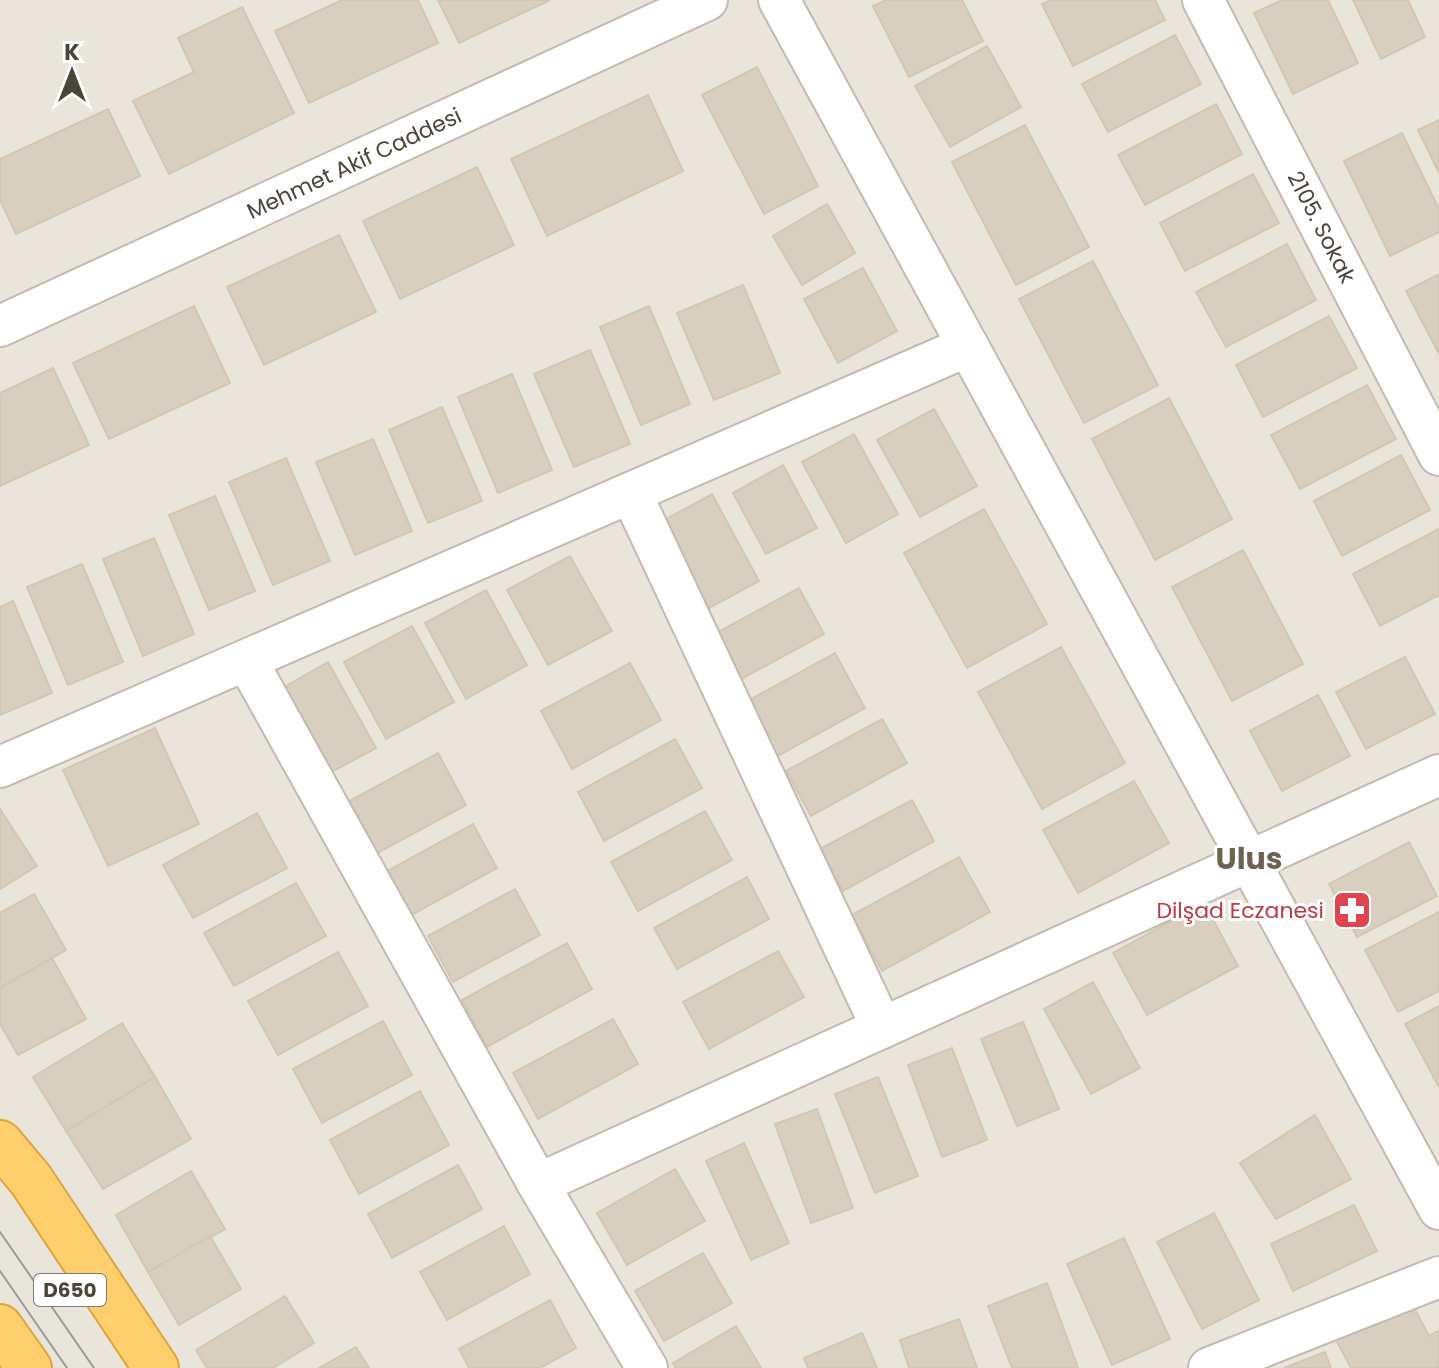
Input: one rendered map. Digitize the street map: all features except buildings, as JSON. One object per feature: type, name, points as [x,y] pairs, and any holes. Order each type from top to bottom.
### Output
[{"type":"highway","points":[[0,1143],[31,1180],[156,1368]]},
{"type":"highway","name":"D650","points":[[0,1186],[124,1368]]},
{"type":"highway","points":[[0,1327],[29,1368]]},
{"type":"street","name":"Mehmet Akif Caddesi","points":[[0,326],[707,0]]},
{"type":"street","points":[[779,0],[1439,1209]]},
{"type":"street","name":"2105. Sokak","points":[[1203,0],[1436,444]]},
{"type":"street","points":[[0,767],[968,346]]},
{"type":"street","points":[[631,493],[882,1028]]},
{"type":"street","points":[[247,661],[538,1184],[647,1368]]},
{"type":"street","points":[[538,1184],[1248,859],[1439,775]]},
{"type":"street","points":[[1209,1368],[1439,1277]]},
{"type":"shaded area","points":[[0,0],[1439,0],[1439,1368],[0,1368]]},
{"type":"tram line","points":[[0,1232],[94,1368]]},
{"type":"tram line","points":[[0,1271],[67,1368]]},
{"type":"place","name":"Dilşad Eczanesi","points":[[1352,910]]},
{"type":"district","name":"Ulus","points":[[1249,859]]}]
